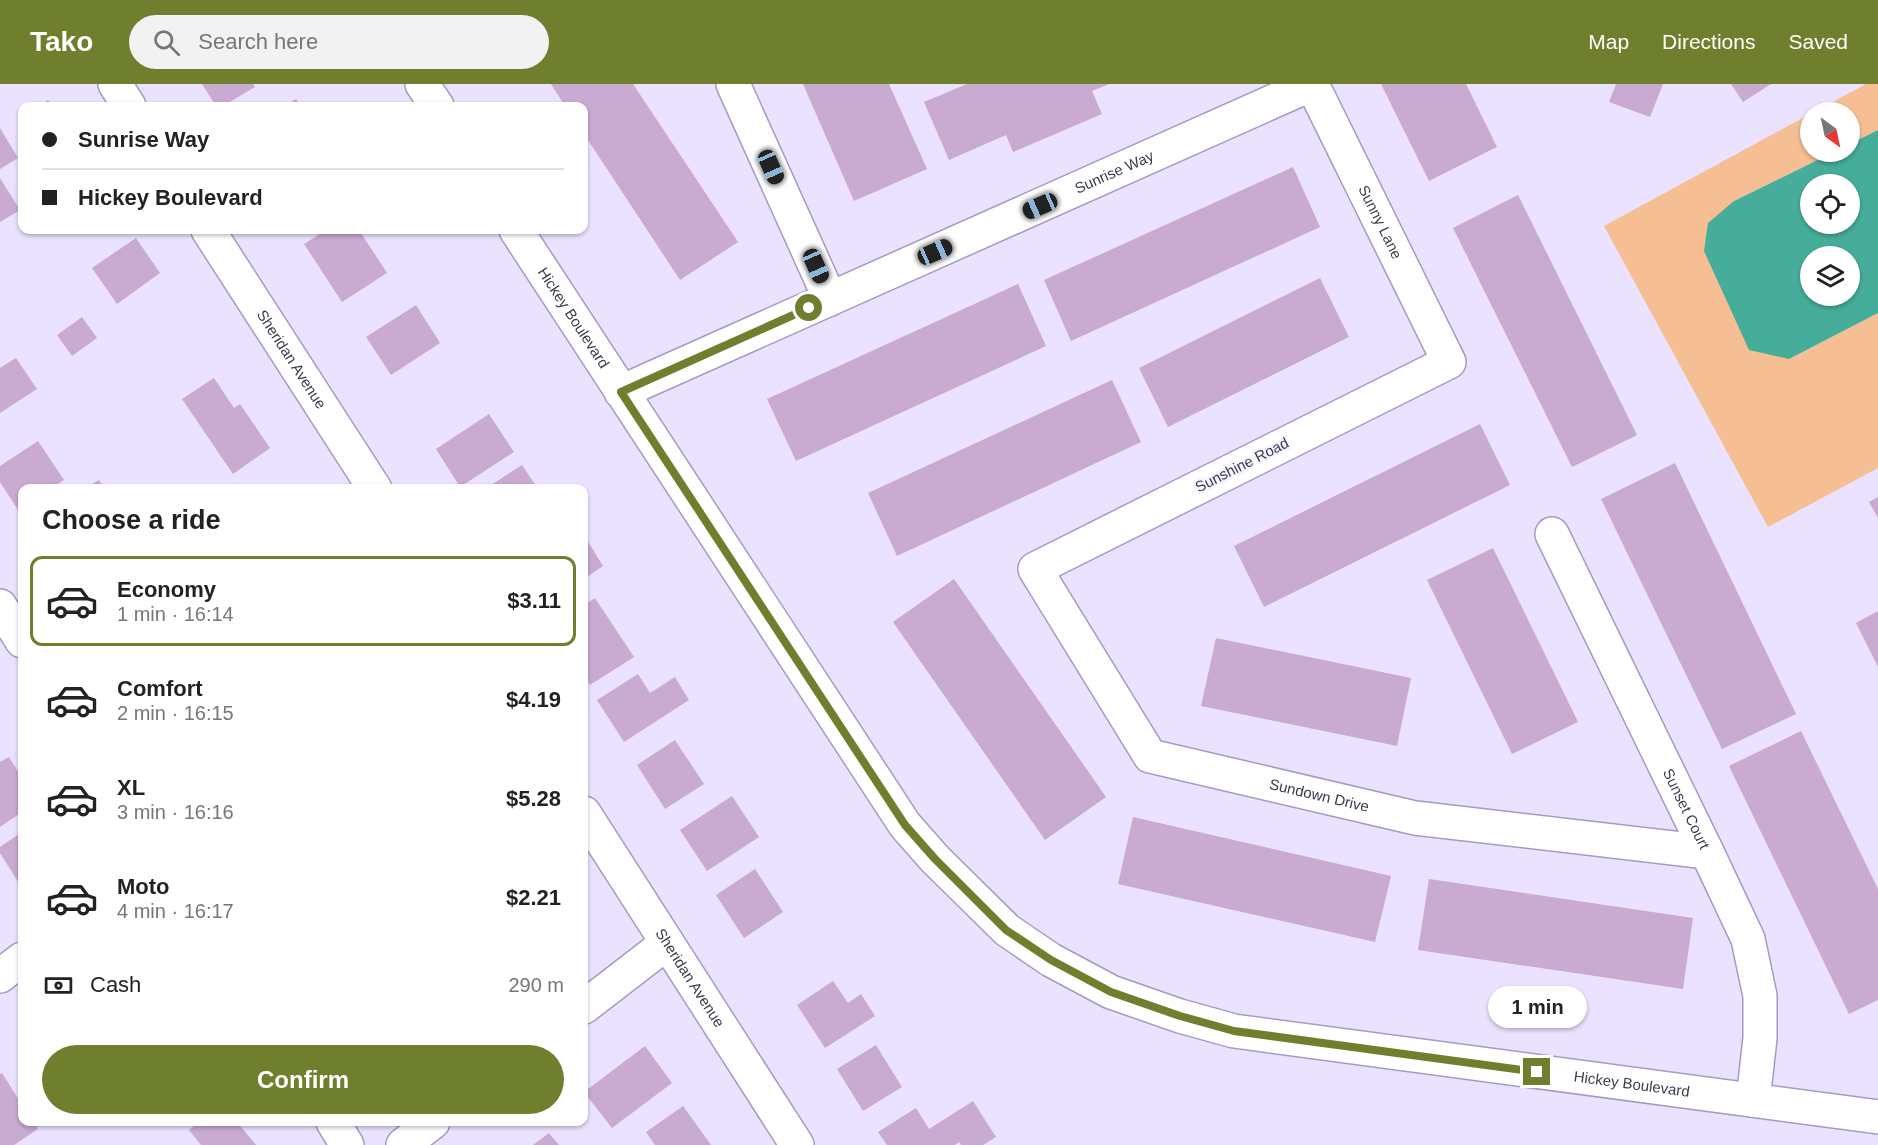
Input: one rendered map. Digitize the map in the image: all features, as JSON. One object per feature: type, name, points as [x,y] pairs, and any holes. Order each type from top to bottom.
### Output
[{"type":"street","points":[[115,84],[126,102]]},
{"type":"street","points":[[422,84],[434,102]]},
{"type":"street","points":[[733,84],[830,299]]},
{"type":"street","name":"Sunrise Way","points":[[621,392],[1312,84]]},
{"type":"street","name":"Sunny Lane","points":[[1312,84],[1449,362]]},
{"type":"street","name":"Sheridan Avenue","points":[[211,234],[372,484]]},
{"type":"street","name":"Hickey Boulevard","points":[[519,234],[905,825],[935,859],[1006,930],[1051,960],[1111,992],[1180,1016],[1234,1031],[1878,1117]]},
{"type":"street","name":"Sunshine Road","points":[[1035,569],[1449,362]]},
{"type":"street","name":"Sunset Court","points":[[1552,534],[1748,939],[1760,996],[1760,1038],[1754,1100]]},
{"type":"street","name":"Sundown Drive","points":[[1035,569],[1150,756],[1415,818],[1707,852]]},
{"type":"street","points":[[0,606],[18,635]]},
{"type":"street","name":"Sheridan Avenue","points":[[588,819],[797,1145]]},
{"type":"street","points":[[588,1004],[667,943]]},
{"type":"street","points":[[0,976],[18,962]]},
{"type":"street","points":[[335,1126],[347,1145]]},
{"type":"street","points":[[403,1145],[428,1126]]},
{"type":"shaded area","points":[[1866,84],[1878,84],[1878,130],[1860,139],[1860,102],[1833,102]]},
{"type":"shaded area","points":[[1800,119],[1800,162],[1814,162],[1734,201],[1789,359],[1878,313],[1878,468],[1768,527],[1604,226]]},
{"type":"shaded area","points":[[1878,130],[1878,313],[1789,359],[1749,350],[1704,251],[1708,223],[1734,201],[1814,162],[1860,162],[1860,139]]},
{"type":"building","points":[[202,84],[253,84],[255,87],[230,102],[213,102]]},
{"type":"building","points":[[551,84],[633,84],[738,242],[680,280],[588,140],[588,102],[562,102]]},
{"type":"building","points":[[803,84],[889,84],[927,169],[854,201]]},
{"type":"building","points":[[967,84],[1109,84],[1092,91],[1102,114],[1013,152],[1006,135],[949,160],[924,102]]},
{"type":"building","points":[[1381,84],[1466,84],[1497,147],[1429,181]]},
{"type":"building","points":[[1616,84],[1663,84],[1650,117],[1609,102]]},
{"type":"building","points":[[1731,84],[1771,84],[1743,102]]},
{"type":"building","points":[[0,128],[18,158],[0,169]]},
{"type":"building","points":[[1293,167],[1320,227],[1071,341],[1044,280]]},
{"type":"building","points":[[0,178],[18,207],[18,211],[0,222]]},
{"type":"building","points":[[1518,195],[1637,435],[1572,467],[1453,228]]},
{"type":"building","points":[[320,234],[362,234],[387,273],[342,302],[304,244]]},
{"type":"building","points":[[136,238],[160,273],[117,304],[92,268]]},
{"type":"building","points":[[1320,278],[1349,337],[1168,427],[1139,368]]},
{"type":"building","points":[[1018,284],[1046,346],[796,461],[767,399]]},
{"type":"building","points":[[416,305],[440,343],[391,375],[366,337]]},
{"type":"building","points":[[82,317],[97,338],[72,356],[57,335]]},
{"type":"building","points":[[16,358],[37,389],[0,413],[0,368]]},
{"type":"building","points":[[214,378],[234,408],[240,404],[270,448],[233,474],[182,399]]},
{"type":"building","points":[[1112,380],[1141,442],[897,556],[868,493]]},
{"type":"building","points":[[489,414],[514,452],[465,484],[458,484],[436,449]]},
{"type":"building","points":[[1480,424],[1510,485],[1264,607],[1234,546]]},
{"type":"building","points":[[38,441],[64,480],[58,484],[18,484],[18,510],[0,482],[0,466]]},
{"type":"building","points":[[1675,463],[1796,714],[1722,749],[1601,499]]},
{"type":"building","points":[[522,465],[535,484],[493,484]]},
{"type":"building","points":[[1878,497],[1878,518],[1869,502]]},
{"type":"building","points":[[588,542],[603,566],[588,576]]},
{"type":"building","points":[[1493,548],[1578,722],[1512,754],[1427,580]]},
{"type":"building","points":[[954,579],[1106,797],[1045,840],[893,622]]},
{"type":"building","points":[[595,598],[634,657],[590,685],[588,682],[588,602]]},
{"type":"building","points":[[1878,611],[1878,667],[1856,623]]},
{"type":"building","points":[[1216,638],[1411,678],[1397,746],[1201,706]]},
{"type":"building","points":[[638,674],[650,693],[675,677],[689,700],[624,742],[597,700]]},
{"type":"building","points":[[1801,731],[1878,889],[1878,1000],[1849,1014],[1729,766]]},
{"type":"building","points":[[675,740],[704,784],[665,809],[637,765]]},
{"type":"building","points":[[9,757],[18,772],[18,815],[0,827],[0,762]]},
{"type":"building","points":[[732,796],[759,837],[707,871],[680,830]]},
{"type":"building","points":[[1133,817],[1391,876],[1375,942],[1118,884]]},
{"type":"building","points":[[18,835],[18,882],[0,853],[0,847]]},
{"type":"building","points":[[755,869],[783,912],[744,938],[716,895]]},
{"type":"building","points":[[1429,879],[1693,918],[1683,989],[1418,950]]},
{"type":"building","points":[[833,981],[848,1003],[861,994],[875,1016],[825,1048],[797,1005]]},
{"type":"building","points":[[876,1045],[902,1087],[863,1111],[837,1069]]},
{"type":"building","points":[[645,1046],[672,1083],[612,1128],[588,1097],[588,1089]]},
{"type":"building","points":[[2,1073],[18,1099],[18,1126],[36,1126],[38,1129],[14,1145],[0,1145],[0,1074]]},
{"type":"building","points":[[973,1101],[996,1137],[983,1145],[961,1145],[959,1142],[955,1145],[887,1145],[878,1132],[916,1108],[929,1129]]},
{"type":"building","points":[[683,1106],[711,1145],[655,1145],[646,1132]]},
{"type":"building","points":[[194,1126],[240,1126],[256,1145],[201,1145],[189,1130]]},
{"type":"building","points":[[549,1133],[559,1145],[533,1145]]},
{"type":"route","points":[[809,308],[621,392],[905,825],[935,859],[1006,930],[1051,960],[1111,992],[1180,1016],[1234,1031],[1537,1072]]}]
